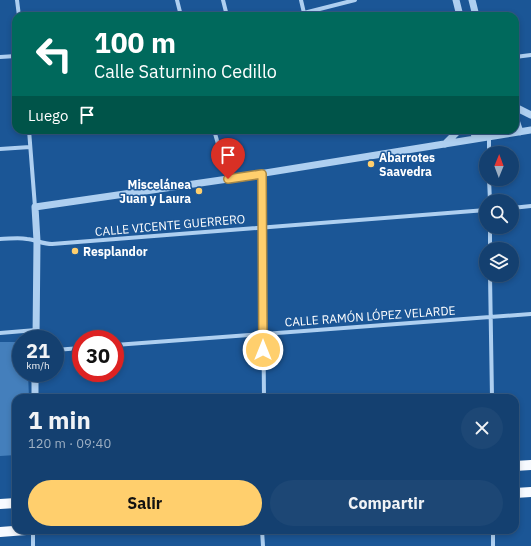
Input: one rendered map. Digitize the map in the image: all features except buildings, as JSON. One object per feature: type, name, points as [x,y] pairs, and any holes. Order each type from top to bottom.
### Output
[{"type":"main road","points":[[519,466],[531,465]]},
{"type":"main road","points":[[519,493],[531,492]]},
{"type":"main road","points":[[0,504],[12,503]]},
{"type":"main road","points":[[0,532],[12,531]]},
{"type":"street","points":[[17,0],[18,12]]},
{"type":"street","points":[[177,0],[180,12]]},
{"type":"street","points":[[223,0],[226,12]]},
{"type":"street","points":[[301,0],[304,12]]},
{"type":"street","points":[[308,12],[354,0]]},
{"type":"street","points":[[456,0],[459,12]]},
{"type":"street","points":[[472,0],[475,12]]},
{"type":"street","points":[[519,56],[531,55]]},
{"type":"street","points":[[0,57],[12,56]]},
{"type":"street","points":[[519,109],[531,115]]},
{"type":"street","points":[[519,129],[520,132],[531,130]]},
{"type":"street","points":[[29,134],[37,241],[36,330]]},
{"type":"street","points":[[215,134],[228,179]]},
{"type":"street","points":[[445,144],[454,134]]},
{"type":"street","points":[[474,134],[475,139]]},
{"type":"street","points":[[35,207],[262,174],[508,134]]},
{"type":"street","points":[[489,137],[489,146]]},
{"type":"street","points":[[0,149],[30,147]]},
{"type":"street","points":[[262,174],[264,394]]},
{"type":"street","points":[[519,207],[531,206]]},
{"type":"street","name":"CALLE VICENTE GUERRERO","points":[[0,239],[19,238],[45,244],[52,244],[479,211]]},
{"type":"street","points":[[490,282],[492,394]]},
{"type":"street","name":"CALLE RAMÓN LÓPEZ VELARDE","points":[[124,344],[531,314]]},
{"type":"street","points":[[0,333],[12,332]]},
{"type":"street","points":[[35,382],[35,394]]},
{"type":"street","points":[[33,534],[33,546]]},
{"type":"street","points":[[262,534],[263,546]]},
{"type":"street","points":[[493,534],[493,546]]},
{"type":"place","name":"Abarrotes Saavedra","points":[[371,164]]},
{"type":"place","name":"Miscelánea Juan y Laura","points":[[199,191]]},
{"type":"place","name":"Resplandor","points":[[75,251]]},
{"type":"route","points":[[228,179],[262,174],[263,350]]}]
